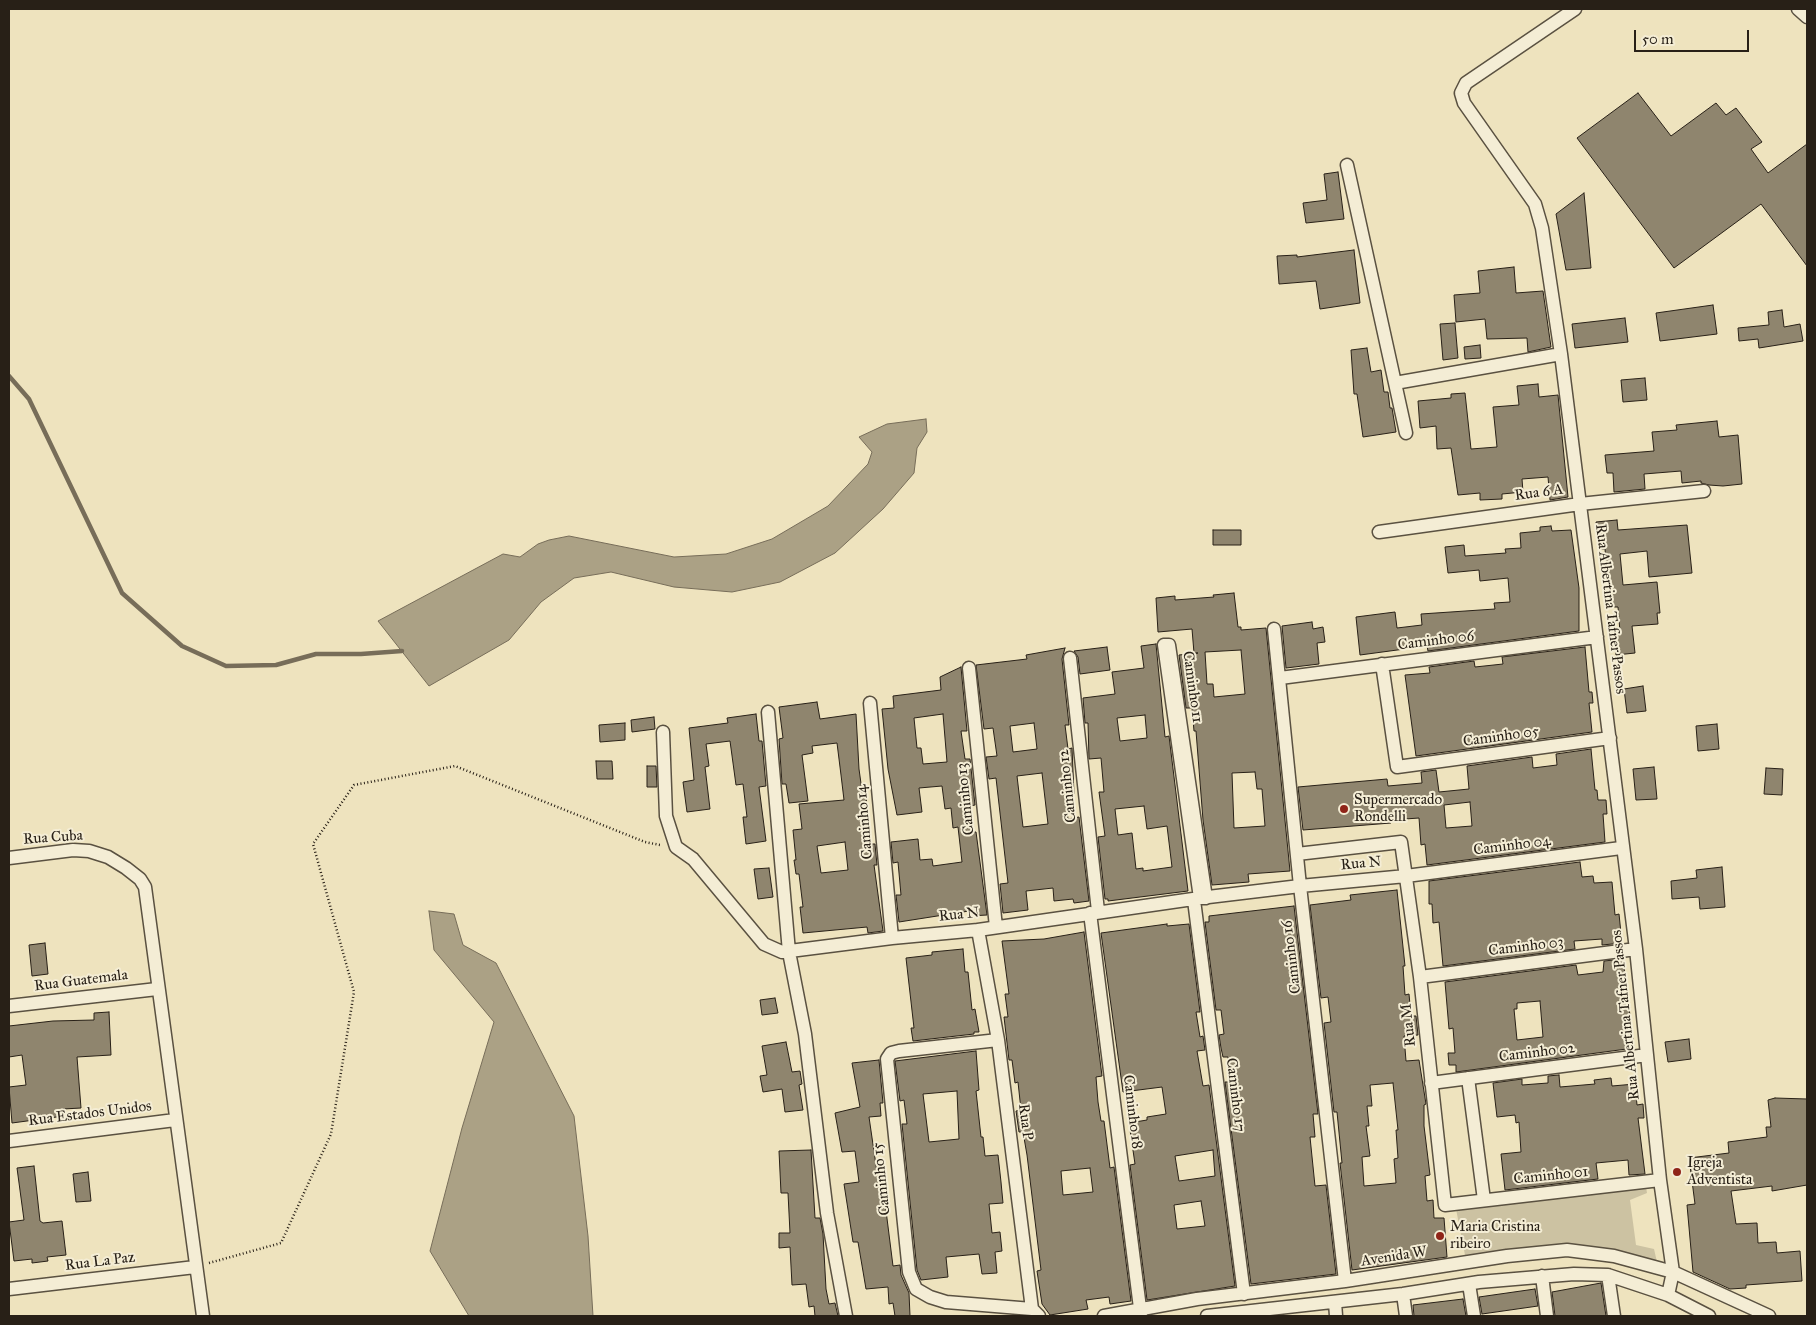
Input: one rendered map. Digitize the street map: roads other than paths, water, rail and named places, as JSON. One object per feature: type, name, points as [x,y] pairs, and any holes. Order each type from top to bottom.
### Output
[{"type":"street","name":"Rua Albertina Tafner Passos","points":[[1575,9],[1466,83],[1461,93],[1464,103],[1534,204],[1542,228],[1561,354],[1610,738],[1621,848],[1636,950],[1660,1180],[1673,1272],[1668,1295]]},
{"type":"street","points":[[1798,9],[1807,17]]},
{"type":"street","points":[[1348,165],[1406,433]]},
{"type":"street","points":[[1395,383],[1561,354]]},
{"type":"street","name":"Rua 6 A","points":[[1379,532],[1580,504],[1704,491]]},
{"type":"street","name":"Caminho 16","points":[[1274,629],[1300,886],[1345,1281]]},
{"type":"street","name":"Caminho 06","points":[[1280,678],[1597,637]]},
{"type":"street","name":"Caminho 11","points":[[1169,644],[1206,898],[1197,899],[1164,645],[1169,644]]},
{"type":"street","name":"Caminho 12","points":[[1070,658],[1094,912]]},
{"type":"street","name":"Caminho 05","points":[[1382,664],[1396,767],[1610,738]]},
{"type":"street","name":"Caminho 13","points":[[969,668],[996,927]]},
{"type":"street","name":"Caminho 14","points":[[870,703],[892,938]]},
{"type":"street","points":[[768,712],[789,952],[805,1034],[827,1213],[846,1316]]},
{"type":"street","name":"Rua N","points":[[663,732],[666,816],[676,847],[693,859],[764,944],[776,951],[789,952],[892,938],[978,930],[1094,912],[1300,886],[1406,876]]},
{"type":"street","name":"Rua M","points":[[1297,854],[1401,842],[1420,977],[1445,1205]]},
{"type":"street","name":"Caminho 04","points":[[1406,876],[1621,848]]},
{"type":"street","name":"Rua Cuba","points":[[9,858],[73,850],[88,851],[108,857],[126,868],[140,879],[147,895],[175,1120],[203,1316]]},
{"type":"street","name":"Caminho 17","points":[[1197,899],[1244,1294]]},
{"type":"street","name":"Caminho 18","points":[[1094,912],[1141,1312]]},
{"type":"street","name":"Rua P","points":[[978,930],[998,1040],[1035,1313]]},
{"type":"street","name":"Caminho 03","points":[[1420,977],[1636,950]]},
{"type":"street","name":"Rua Guatemala","points":[[9,1006],[158,989]]},
{"type":"street","name":"Caminho 15","points":[[998,1040],[900,1051],[891,1053],[887,1059],[909,1272],[916,1289],[938,1300],[1035,1313]]},
{"type":"street","name":"Caminho 02","points":[[1431,1083],[1647,1055]]},
{"type":"street","points":[[1468,1078],[1484,1200]]},
{"type":"street","name":"Rua Estados Unidos","points":[[9,1141],[175,1120]]},
{"type":"street","name":"Caminho 01","points":[[1445,1205],[1660,1180]]},
{"type":"street","name":"Avenida W","points":[[1104,1316],[1507,1256],[1566,1250],[1614,1256],[1673,1272],[1762,1315]]},
{"type":"street","name":"Rua La Paz","points":[[9,1289],[195,1267]]},
{"type":"street","points":[[1207,1316],[1264,1313],[1469,1284],[1574,1274],[1608,1275],[1668,1295],[1709,1316]]},
{"type":"street","points":[[1608,1275],[1614,1316]]},
{"type":"street","points":[[1542,1276],[1547,1316]]},
{"type":"street","points":[[1469,1284],[1474,1316]]},
{"type":"street","points":[[1403,1294],[1406,1316]]},
{"type":"street","points":[[1334,1302],[1336,1316]]},
{"type":"waterway","points":[[9,376],[29,399],[122,593],[182,646],[226,666],[276,665],[316,654],[361,654],[402,651]]},
{"type":"place","name":"Supermercado Rondelli","points":[[1344,809]]},
{"type":"place","name":"Igreja Adventista","points":[[1677,1172]]},
{"type":"place","name":"Maria Cristina ribeiro","points":[[1440,1236]]}]
